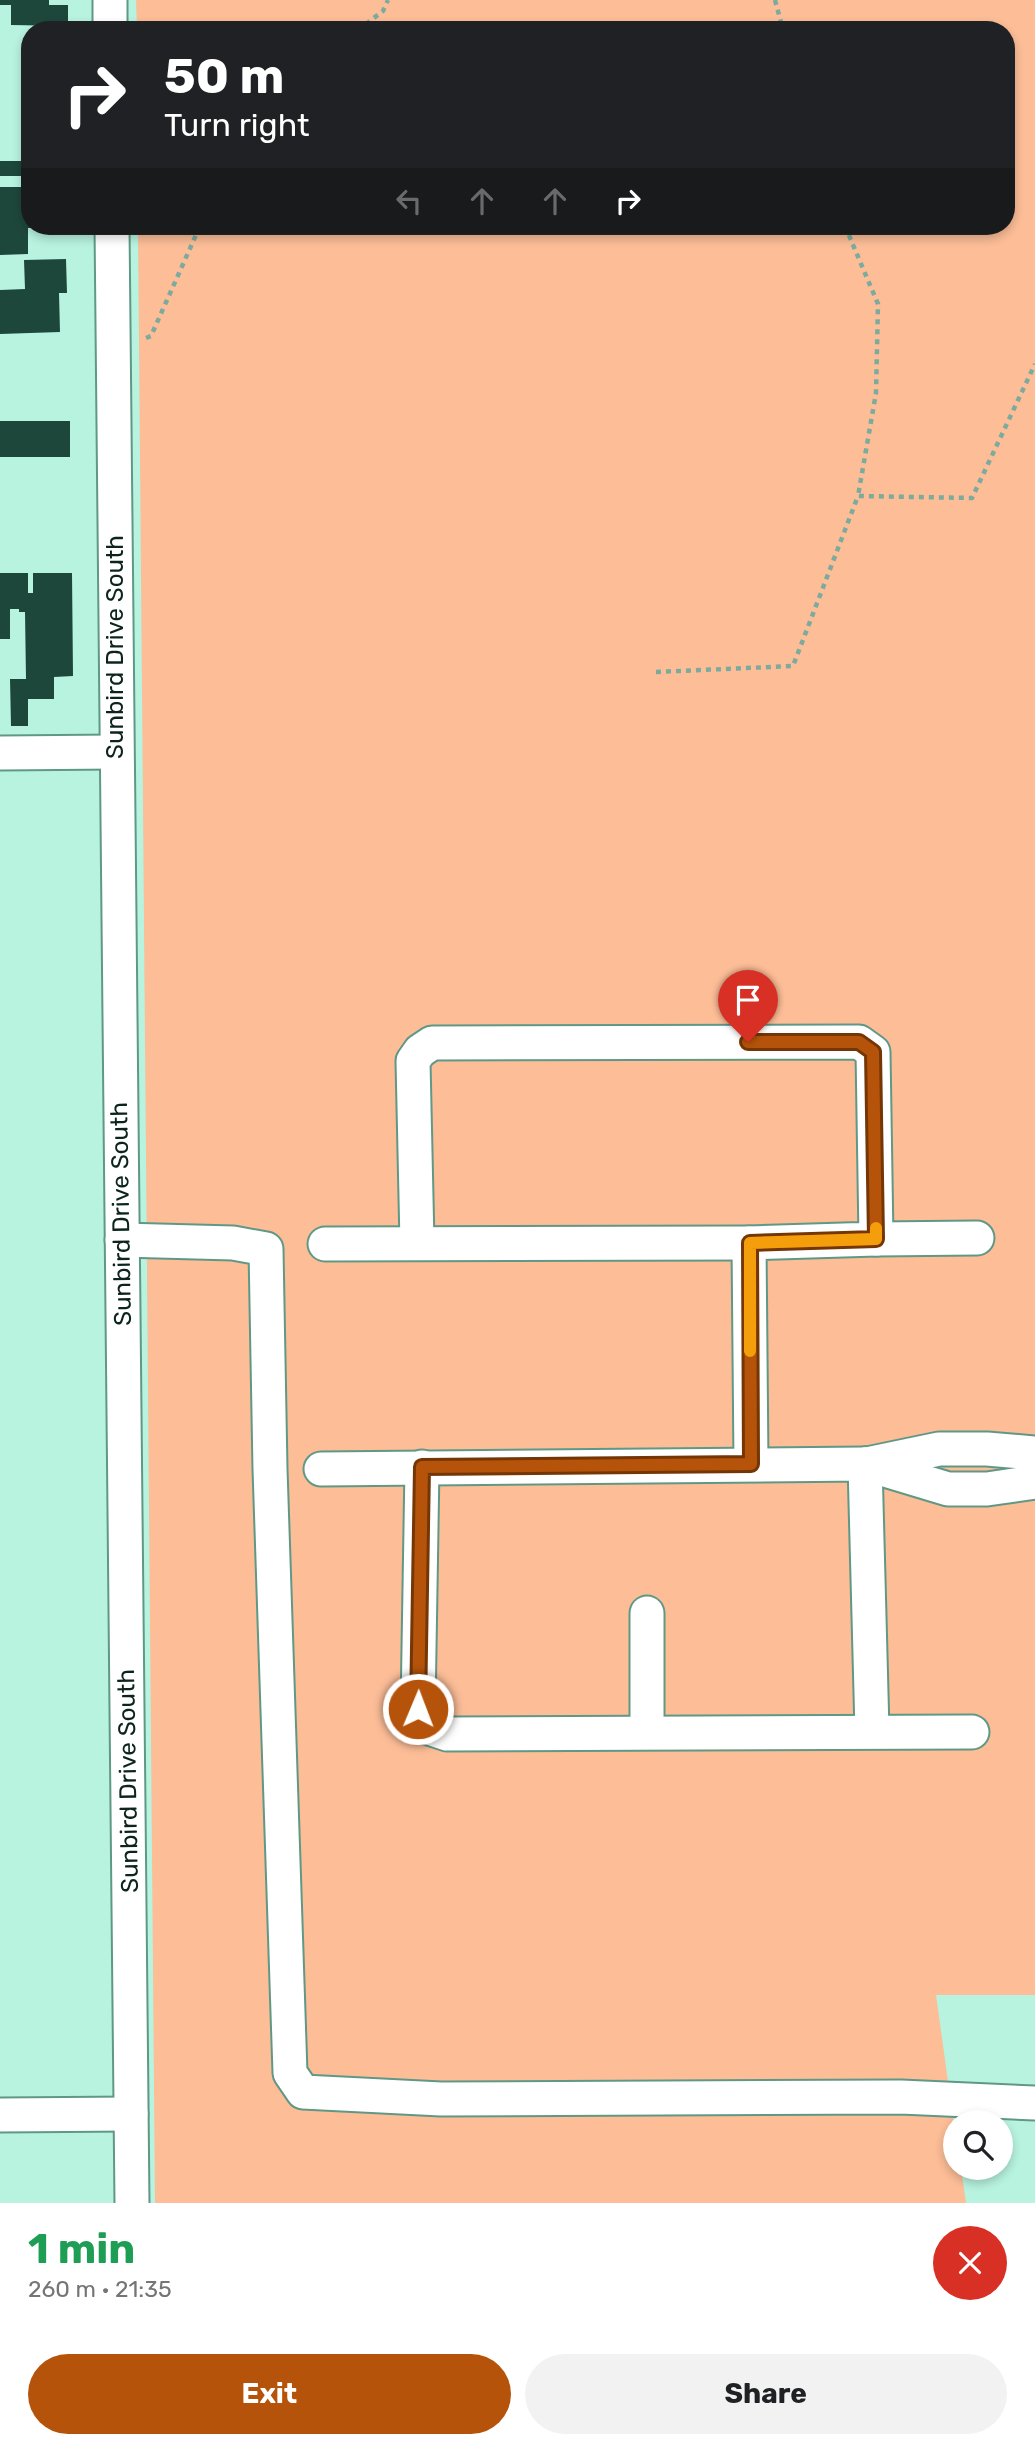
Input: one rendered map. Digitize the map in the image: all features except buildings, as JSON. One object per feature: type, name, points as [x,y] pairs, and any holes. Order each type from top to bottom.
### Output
[{"type":"street","points":[[110,0],[110,21]]},
{"type":"street","name":"Sunbird Drive South","points":[[112,235],[132,2203]]},
{"type":"street","points":[[0,753],[116,752]]},
{"type":"street","points":[[417,1243],[413,1061],[419,1051],[432,1043],[859,1042],[873,1052],[876,1239]]},
{"type":"street","points":[[325,1244],[750,1243],[977,1238]]},
{"type":"street","points":[[122,1240],[233,1242],[266,1249],[270,1469],[290,2073],[303,2092],[442,2099],[901,2097],[1035,2103]]},
{"type":"street","points":[[750,1243],[751,1464]]},
{"type":"street","points":[[321,1469],[865,1464],[939,1449],[1035,1453]]},
{"type":"street","points":[[865,1464],[948,1489],[987,1489],[1035,1482]]},
{"type":"street","points":[[865,1464],[872,1731]]},
{"type":"street","points":[[422,1467],[418,1709],[426,1727],[447,1734],[972,1732]]},
{"type":"street","points":[[647,1613],[647,1732]]},
{"type":"street","points":[[0,2115],[131,2114]]},
{"type":"path","points":[[370,21],[383,12],[388,0]]},
{"type":"path","points":[[775,0],[781,21]]},
{"type":"path","points":[[113,351],[151,336],[196,235]]},
{"type":"path","points":[[656,671],[793,666],[858,496],[876,393],[878,304],[849,235]]},
{"type":"path","points":[[858,496],[972,498],[1035,364]]},
{"type":"shaded area","points":[[136,0],[1035,0],[1035,1995],[936,1995],[952,2110],[943,2110],[943,2180],[963,2180],[966,2203],[155,2203],[138,235],[1015,235],[1015,21],[137,21]]},
{"type":"slow traffic","points":[[750,1351],[750,1243],[876,1239],[876,1228]]},
{"type":"route","points":[[418,1709],[422,1467],[751,1464],[750,1243],[876,1239],[873,1052],[859,1042],[748,1042]]}]
